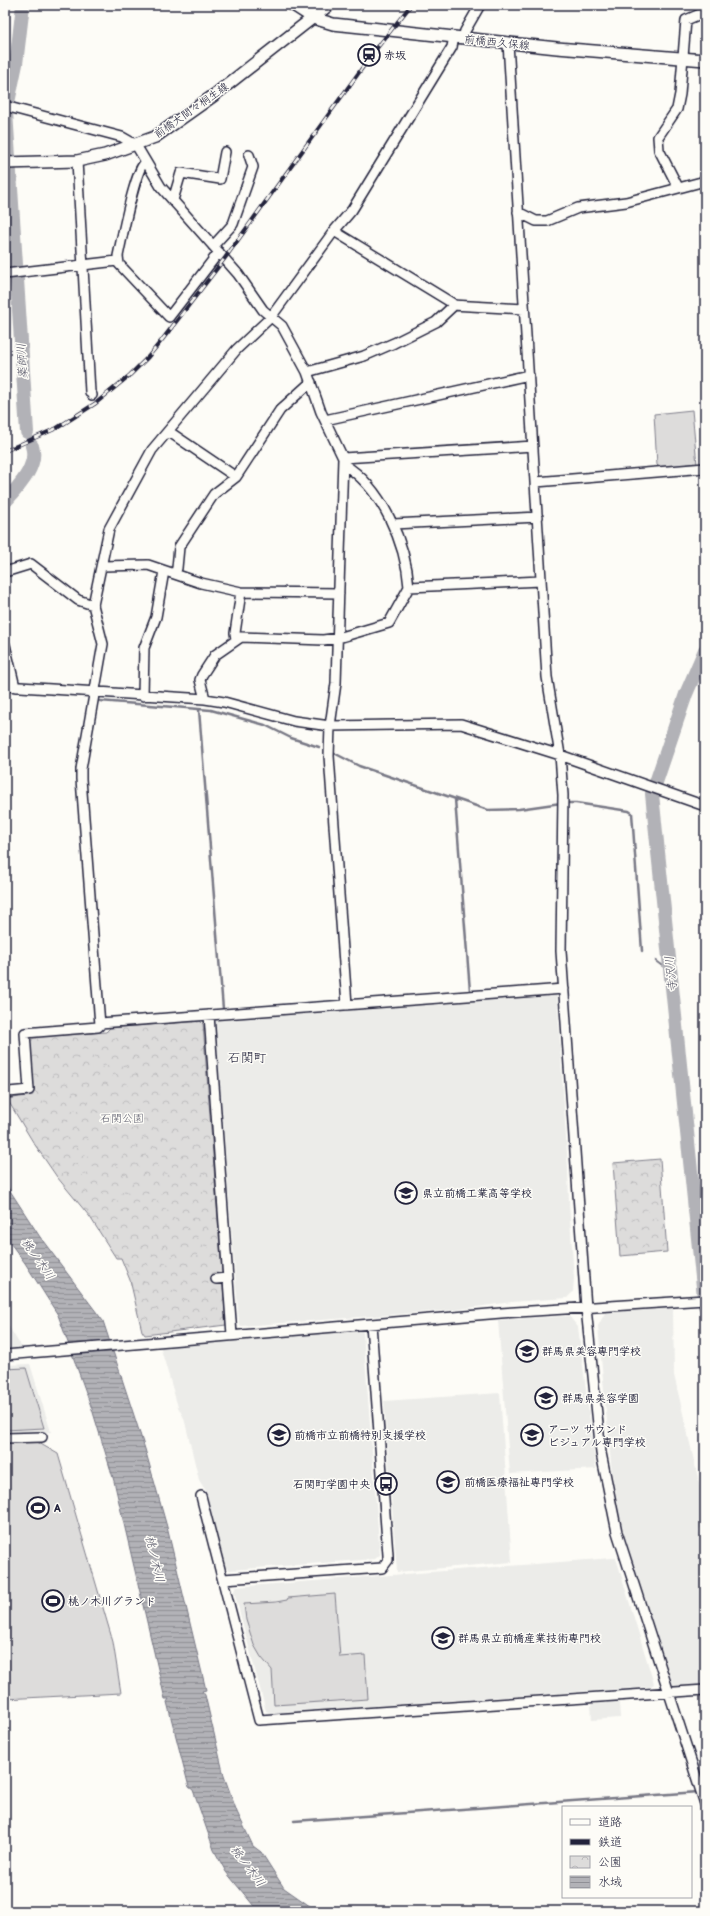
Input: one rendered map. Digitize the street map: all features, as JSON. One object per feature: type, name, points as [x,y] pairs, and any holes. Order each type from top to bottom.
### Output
[{"type":"main road","name":"前橋西久保線","points":[[293,5],[313,18],[333,24],[508,43],[705,60]]},
{"type":"main road","name":"前橋大間々桐生線","points":[[5,163],[77,160],[105,155],[136,145],[165,132],[329,5]]},
{"type":"street","points":[[9,1092],[29,1090],[25,1033],[98,1027],[100,1023],[81,779],[103,644],[93,605],[110,529],[152,450],[237,349],[271,317],[334,231],[352,210],[452,47],[465,30],[480,5]]},
{"type":"street","points":[[678,187],[659,150],[658,137],[677,109],[686,20],[705,12]]},
{"type":"street","points":[[508,43],[547,677],[560,755],[563,809],[561,951],[586,1308],[601,1453],[617,1532],[667,1692],[705,1804]]},
{"type":"street","points":[[5,106],[122,137],[136,145],[161,187],[238,274],[263,310],[282,326],[307,372],[325,420],[343,461],[371,488],[393,524],[402,548],[410,587],[389,623],[338,638],[312,640],[241,636],[216,655],[202,676],[201,684],[205,699]]},
{"type":"street","points":[[173,200],[181,173],[220,179],[225,152]]},
{"type":"street","points":[[117,261],[169,317],[233,224],[253,167],[249,155]]},
{"type":"street","points":[[77,160],[90,392],[92,395]]},
{"type":"street","points":[[117,261],[135,182],[140,166],[146,162]]},
{"type":"street","points":[[518,212],[536,221],[547,221],[578,208],[626,202],[705,181]]},
{"type":"street","points":[[334,231],[452,303],[452,305],[524,309]]},
{"type":"street","points":[[5,274],[117,261]]},
{"type":"street","points":[[307,372],[364,356],[394,343],[436,322],[452,305]]},
{"type":"street","points":[[325,420],[529,375]]},
{"type":"street","points":[[175,574],[179,547],[214,494],[236,477],[280,410],[311,382]]},
{"type":"street","points":[[168,431],[236,477]]},
{"type":"street","points":[[343,461],[533,446]]},
{"type":"street","points":[[343,461],[336,683],[330,726],[328,756],[347,1005]]},
{"type":"street","points":[[536,482],[705,468]]},
{"type":"street","points":[[393,524],[538,516]]},
{"type":"street","points":[[5,572],[31,564],[78,600],[89,605],[93,605]]},
{"type":"street","points":[[102,566],[148,565],[201,583],[241,592],[339,593]]},
{"type":"street","points":[[143,696],[144,648],[156,617],[164,570]]},
{"type":"street","points":[[410,587],[541,581]]},
{"type":"street","points":[[236,639],[235,633],[241,592]]},
{"type":"street","points":[[5,645],[15,687]]},
{"type":"street","points":[[5,686],[205,699],[294,721],[330,726],[460,724],[560,755],[705,806]]},
{"type":"street","points":[[100,1023],[564,989]]},
{"type":"street","points":[[209,1015],[232,1335]]},
{"type":"street","points":[[216,1279],[228,1278]]},
{"type":"street","points":[[5,1355],[371,1324],[705,1300]]},
{"type":"street","points":[[223,1579],[382,1568],[385,1565],[388,1555],[371,1324]]},
{"type":"street","points":[[5,1438],[42,1437]]},
{"type":"street","points":[[201,1496],[259,1720],[705,1690]]},
{"type":"shaded area","points":[[554,994],[557,995],[574,1278],[573,1292],[567,1298],[512,1302],[454,1310],[241,1326],[239,1323],[215,1023],[217,1018]]},
{"type":"shaded area","points":[[673,1306],[674,1375],[705,1508],[705,1527],[699,1529],[702,1545],[705,1544],[705,1685],[674,1687],[631,1559],[621,1521],[612,1474],[598,1326],[606,1311]]},
{"type":"shaded area","name":"群馬県美容学園","points":[[569,1316],[578,1327],[596,1469],[510,1474],[498,1320]]},
{"type":"shaded area","points":[[5,1320],[22,1348],[5,1349]]},
{"type":"shaded area","name":"前橋市立前橋特別支援学校","points":[[359,1327],[363,1333],[380,1555],[375,1559],[230,1570],[225,1567],[206,1491],[199,1480],[184,1418],[178,1407],[160,1346]]},
{"type":"shaded area","points":[[30,1364],[51,1432],[5,1434],[5,1365]]},
{"type":"shaded area","name":"前橋医療福祉専門学校","points":[[500,1393],[512,1562],[397,1572],[384,1401]]},
{"type":"shaded area","name":"群馬県立前橋産業技術専門校","points":[[616,1558],[654,1684],[649,1687],[270,1713],[266,1711],[234,1591],[236,1587]]},
{"type":"shaded area","points":[[618,1701],[620,1718],[592,1720],[591,1704]]},
{"type":"green space","points":[[692,410],[697,465],[661,469],[657,465],[654,414]]},
{"type":"green space","name":"石関公園","points":[[200,1021],[203,1024],[226,1325],[145,1335],[142,1331],[130,1280],[121,1258],[116,1258],[90,1217],[57,1177],[33,1142],[7,1099],[33,1095],[29,1039],[32,1037],[106,1032],[110,1028]]},
{"type":"green space","points":[[660,1159],[667,1252],[620,1256],[613,1163]]},
{"type":"green space","points":[[26,1368],[44,1428],[5,1430],[5,1369]]},
{"type":"green space","name":"桃ノ木川グランド","points":[[32,1439],[58,1454],[113,1642],[121,1693],[5,1699],[5,1440]]},
{"type":"green space","points":[[335,1594],[340,1657],[365,1655],[368,1699],[274,1705],[272,1670],[261,1657],[254,1645],[246,1620],[244,1604],[276,1602],[287,1600],[288,1598]]},
{"type":"water","name":"桃ノ木川","points":[[5,1183],[40,1237],[103,1321],[145,1449],[167,1527],[206,1690],[202,1691],[205,1695],[224,1776],[237,1812],[253,1846],[261,1852],[284,1888],[317,1911],[258,1911],[226,1872],[214,1850],[193,1790],[189,1787],[167,1702],[169,1699],[165,1699],[114,1481],[92,1409],[58,1315],[25,1263],[5,1236]]},
{"type":"waterway","name":"薬師川","points":[[23,5],[16,64],[6,112],[27,432]]},
{"type":"waterway","name":"薬師川","points":[[5,502],[21,483],[30,469],[33,454],[32,446]]},
{"type":"waterway","name":"寺沢川","points":[[705,650],[686,694],[652,794],[705,1306]]},
{"type":"waterway","points":[[100,701],[211,710],[265,725],[291,738],[319,747]]},
{"type":"waterway","points":[[199,710],[223,1009]]},
{"type":"waterway","points":[[336,754],[359,766],[488,810],[519,809],[561,803]]},
{"type":"waterway","points":[[455,799],[470,991]]},
{"type":"waterway","points":[[566,803],[576,803],[629,811],[632,813],[642,951]]},
{"type":"waterway","points":[[656,961],[671,972]]},
{"type":"waterway","points":[[294,1821],[698,1792]]},
{"type":"railway","points":[[5,451],[57,428],[96,403],[130,375],[148,357],[225,258],[373,53],[411,5]]},
{"type":"place","name":"赤坂","points":[[369,55]]},
{"type":"place","name":"県立前橋工業高等学校","points":[[406,1193]]},
{"type":"place","name":"群馬県美容専門学校","points":[[527,1351]]},
{"type":"place","name":"群馬県美容学園","points":[[546,1398]]},
{"type":"place","name":"前橋市立前橋特別支援学校","points":[[279,1435]]},
{"type":"place","name":"アーツ サウンド ビジュアル専門学校","points":[[532,1435]]},
{"type":"place","name":"前橋医療福祉専門学校","points":[[448,1482]]},
{"type":"place","name":"石関町学園中央","points":[[386,1484]]},
{"type":"place","name":"A","points":[[38,1508]]},
{"type":"place","name":"桃ノ木川グランド","points":[[53,1601]]},
{"type":"place","name":"群馬県立前橋産業技術専門校","points":[[443,1638]]},
{"type":"district","name":"石関町","points":[[247,1057]]}]
